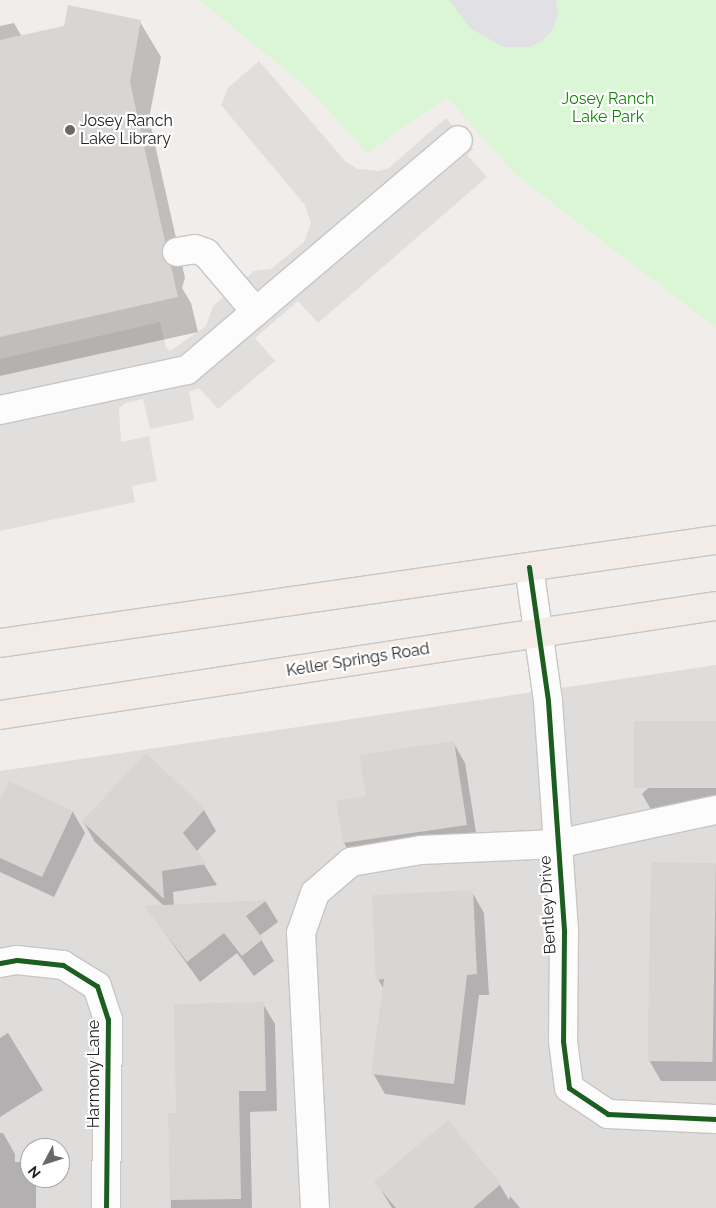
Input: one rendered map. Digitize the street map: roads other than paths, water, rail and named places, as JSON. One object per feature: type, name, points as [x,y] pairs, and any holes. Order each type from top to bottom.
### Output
[{"type":"main road","points":[[0,643],[716,540]]},
{"type":"main road","name":"Keller Springs Road","points":[[0,716],[716,606]]},
{"type":"street","points":[[0,410],[187,370],[458,140]]},
{"type":"street","points":[[177,252],[195,249],[206,253],[256,312]]},
{"type":"street","name":"Bentley Drive","points":[[529,567],[548,701],[564,932],[564,1041],[569,1088],[608,1114],[716,1119]]},
{"type":"street","points":[[315,1208],[301,933],[315,893],[351,862],[421,850],[557,844],[716,810]]},
{"type":"street","name":"Harmony Lane","points":[[0,963],[17,960],[63,965],[98,986],[108,1019],[106,1208]]},
{"type":"place","name":"Josey Ranch Lake Library","points":[[70,130]]},
{"type":"park label","name":"Josey Ranch Lake Park","points":[[608,108]]}]
